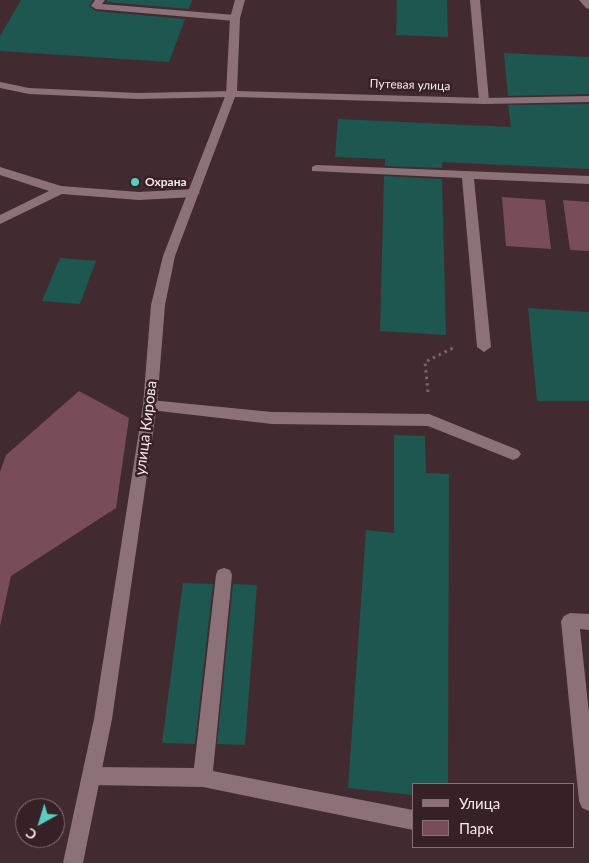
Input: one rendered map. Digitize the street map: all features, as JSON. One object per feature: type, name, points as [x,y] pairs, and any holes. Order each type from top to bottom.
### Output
[{"type":"street","points":[[100,0],[96,6],[235,18]]},
{"type":"street","name":"улица Кирова","points":[[73,863],[103,719],[150,405],[158,305],[169,256],[231,94],[235,18],[240,0]]},
{"type":"street","points":[[475,0],[484,101]]},
{"type":"street","points":[[584,0],[589,6]]},
{"type":"street","name":"Путевая улица","points":[[0,85],[29,91],[138,96],[231,94],[484,101],[589,100]]},
{"type":"street","points":[[316,169],[589,180]]},
{"type":"street","points":[[0,171],[60,190],[139,196],[194,193]]},
{"type":"street","points":[[468,175],[484,341]]},
{"type":"street","points":[[0,220],[60,190]]},
{"type":"street","points":[[150,405],[272,418],[429,420],[513,454]]},
{"type":"street","points":[[203,778],[224,575]]},
{"type":"street","points":[[589,622],[570,621],[589,801]]},
{"type":"street","points":[[92,776],[203,778],[412,820]]},
{"type":"path","points":[[429,420],[425,362],[484,341]]},
{"type":"green space","points":[[502,197],[545,200],[551,249],[506,246]]},
{"type":"green space","points":[[563,200],[589,202],[589,251],[570,250]]},
{"type":"green space","points":[[79,391],[129,418],[116,508],[11,576],[0,626],[0,472],[6,455]]},
{"type":"building","points":[[21,0],[93,0],[89,6],[96,11],[185,19],[169,62],[0,51],[0,36]]},
{"type":"building","points":[[107,0],[192,0],[189,9],[106,2]]},
{"type":"building","points":[[397,0],[447,0],[448,37],[396,35]]},
{"type":"building","points":[[504,53],[589,57],[589,94],[508,96]]},
{"type":"building","points":[[589,104],[589,169],[442,162],[442,168],[385,166],[385,159],[335,157],[338,119],[511,127],[508,105]]},
{"type":"building","points":[[384,176],[442,179],[446,335],[380,331]]},
{"type":"building","points":[[60,258],[96,261],[80,304],[42,301]]},
{"type":"building","points":[[528,308],[589,312],[589,401],[537,401]]},
{"type":"building","points":[[394,435],[425,436],[426,473],[449,474],[448,783],[412,783],[412,795],[348,788],[366,530],[394,533]]},
{"type":"building","points":[[183,583],[213,584],[195,744],[162,743]]},
{"type":"building","points":[[233,584],[257,585],[245,745],[217,744]]},
{"type":"place","name":"Охрана","points":[[135,182]]}]
